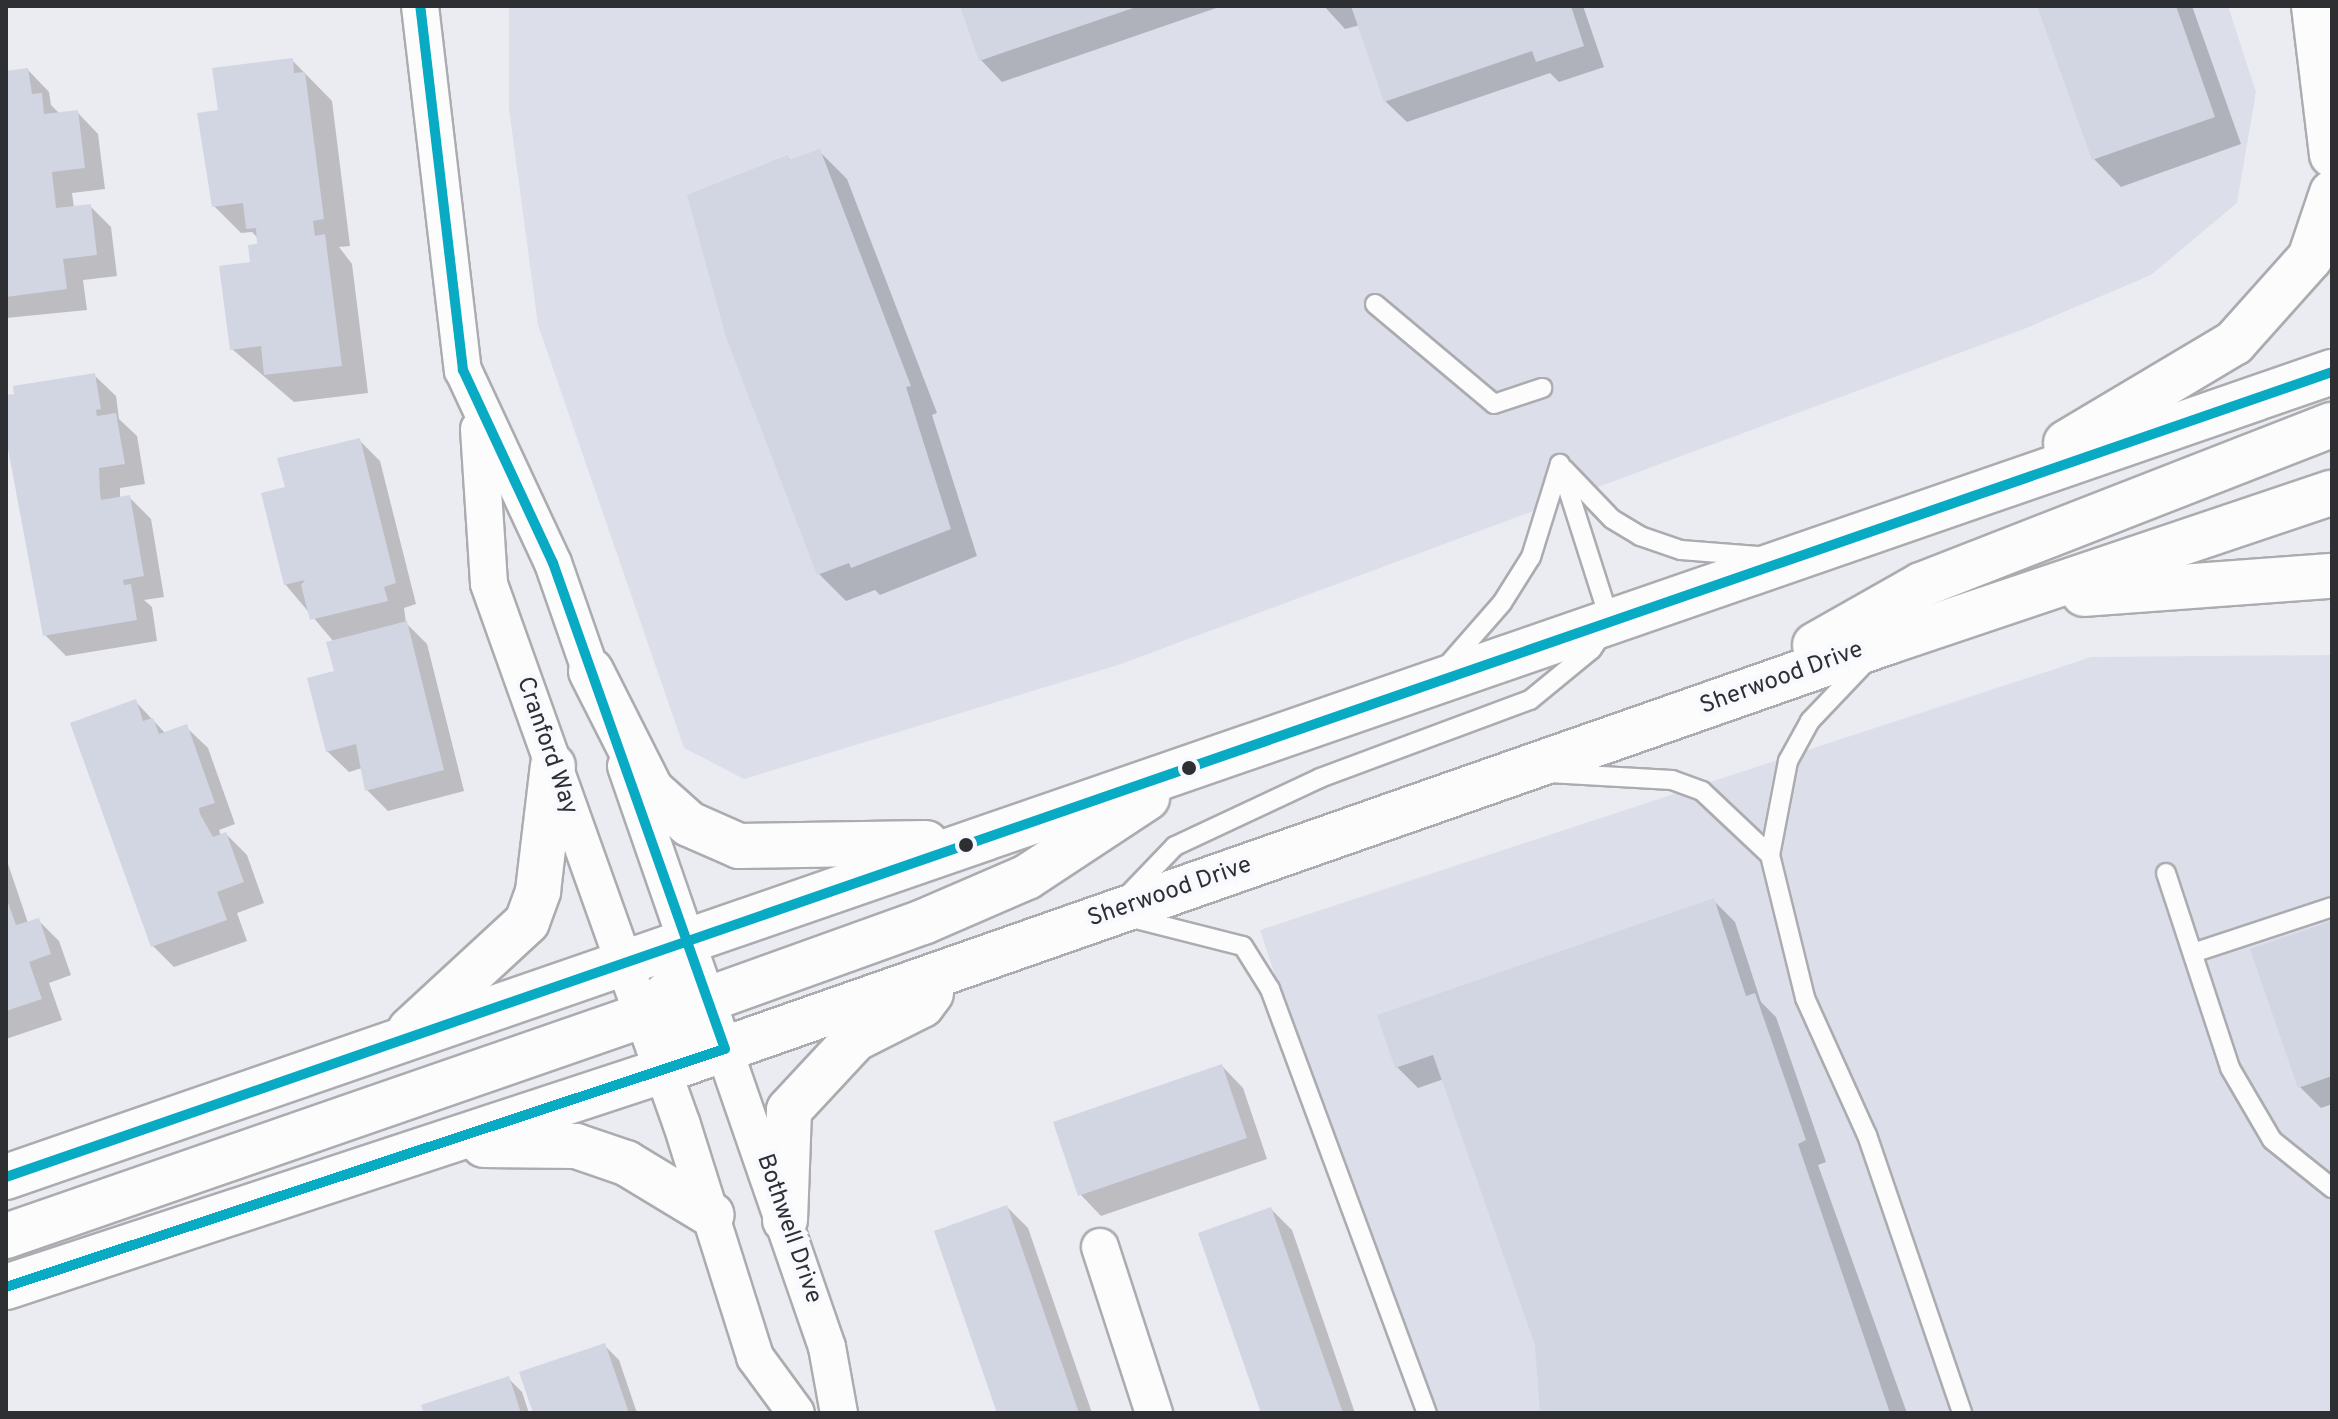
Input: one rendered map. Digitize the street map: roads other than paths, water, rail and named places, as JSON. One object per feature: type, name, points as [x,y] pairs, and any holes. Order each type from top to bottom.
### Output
[{"type":"main road","points":[[2314,6],[2332,155]]},
{"type":"main road","points":[[1989,489],[2234,343],[2310,258],[2332,193]]},
{"type":"main road","points":[[6,1177],[391,1047],[621,962],[2332,372]]},
{"type":"main road","points":[[1712,704],[1921,585],[2332,425]]},
{"type":"main road","name":"Sherwood Drive","points":[[6,1287],[662,1071],[1888,642],[2332,493]]},
{"type":"main road","points":[[2014,600],[2332,576]]},
{"type":"main road","points":[[591,671],[651,790],[689,824],[739,846],[972,841]]},
{"type":"main road","points":[[662,1071],[676,1028],[709,999],[923,922],[1027,877],[1202,762]]},
{"type":"main road","points":[[391,1047],[527,922],[538,891],[553,766]]},
{"type":"main road","points":[[6,1236],[641,1016],[673,989],[689,939]]},
{"type":"main road","points":[[785,1220],[789,1110],[855,1039],[922,1005],[946,971]]},
{"type":"main road","points":[[318,1184],[497,1142],[537,1142],[576,1146],[626,1163],[712,1215]]},
{"type":"street","name":"Cranford Way","points":[[420,6],[463,370],[478,410],[553,563],[689,939],[725,1049]]},
{"type":"street","name":"Cranford Way","points":[[478,410],[489,584],[662,1071]]},
{"type":"street","name":"Bothwell Drive","points":[[725,1049],[827,1347],[839,1413]]},
{"type":"street","points":[[662,1071],[712,1215],[755,1357],[796,1413]]},
{"type":"street","points":[[1100,1247],[1154,1413]]},
{"type":"lane","points":[[1375,304],[1494,404],[1542,388]]},
{"type":"lane","points":[[1560,464],[1612,519],[1640,536],[1681,550],[1796,558]]},
{"type":"lane","points":[[1109,915],[1175,846],[1320,778],[1530,700],[1573,668],[1610,621],[1560,464]]},
{"type":"lane","points":[[1432,683],[1502,603],[1531,557],[1560,464]]},
{"type":"lane","points":[[1888,642],[1810,721],[1788,761],[1770,855],[1805,998],[1867,1135],[1962,1413]]},
{"type":"lane","points":[[1527,769],[1587,779],[1672,780],[1702,791],[1770,855]]},
{"type":"lane","points":[[2166,873],[2230,1068],[2272,1140],[2332,1188]]},
{"type":"lane","points":[[2193,953],[2332,907]]},
{"type":"lane","points":[[1109,915],[1159,922],[1243,946],[1270,989],[1427,1413]]}]
